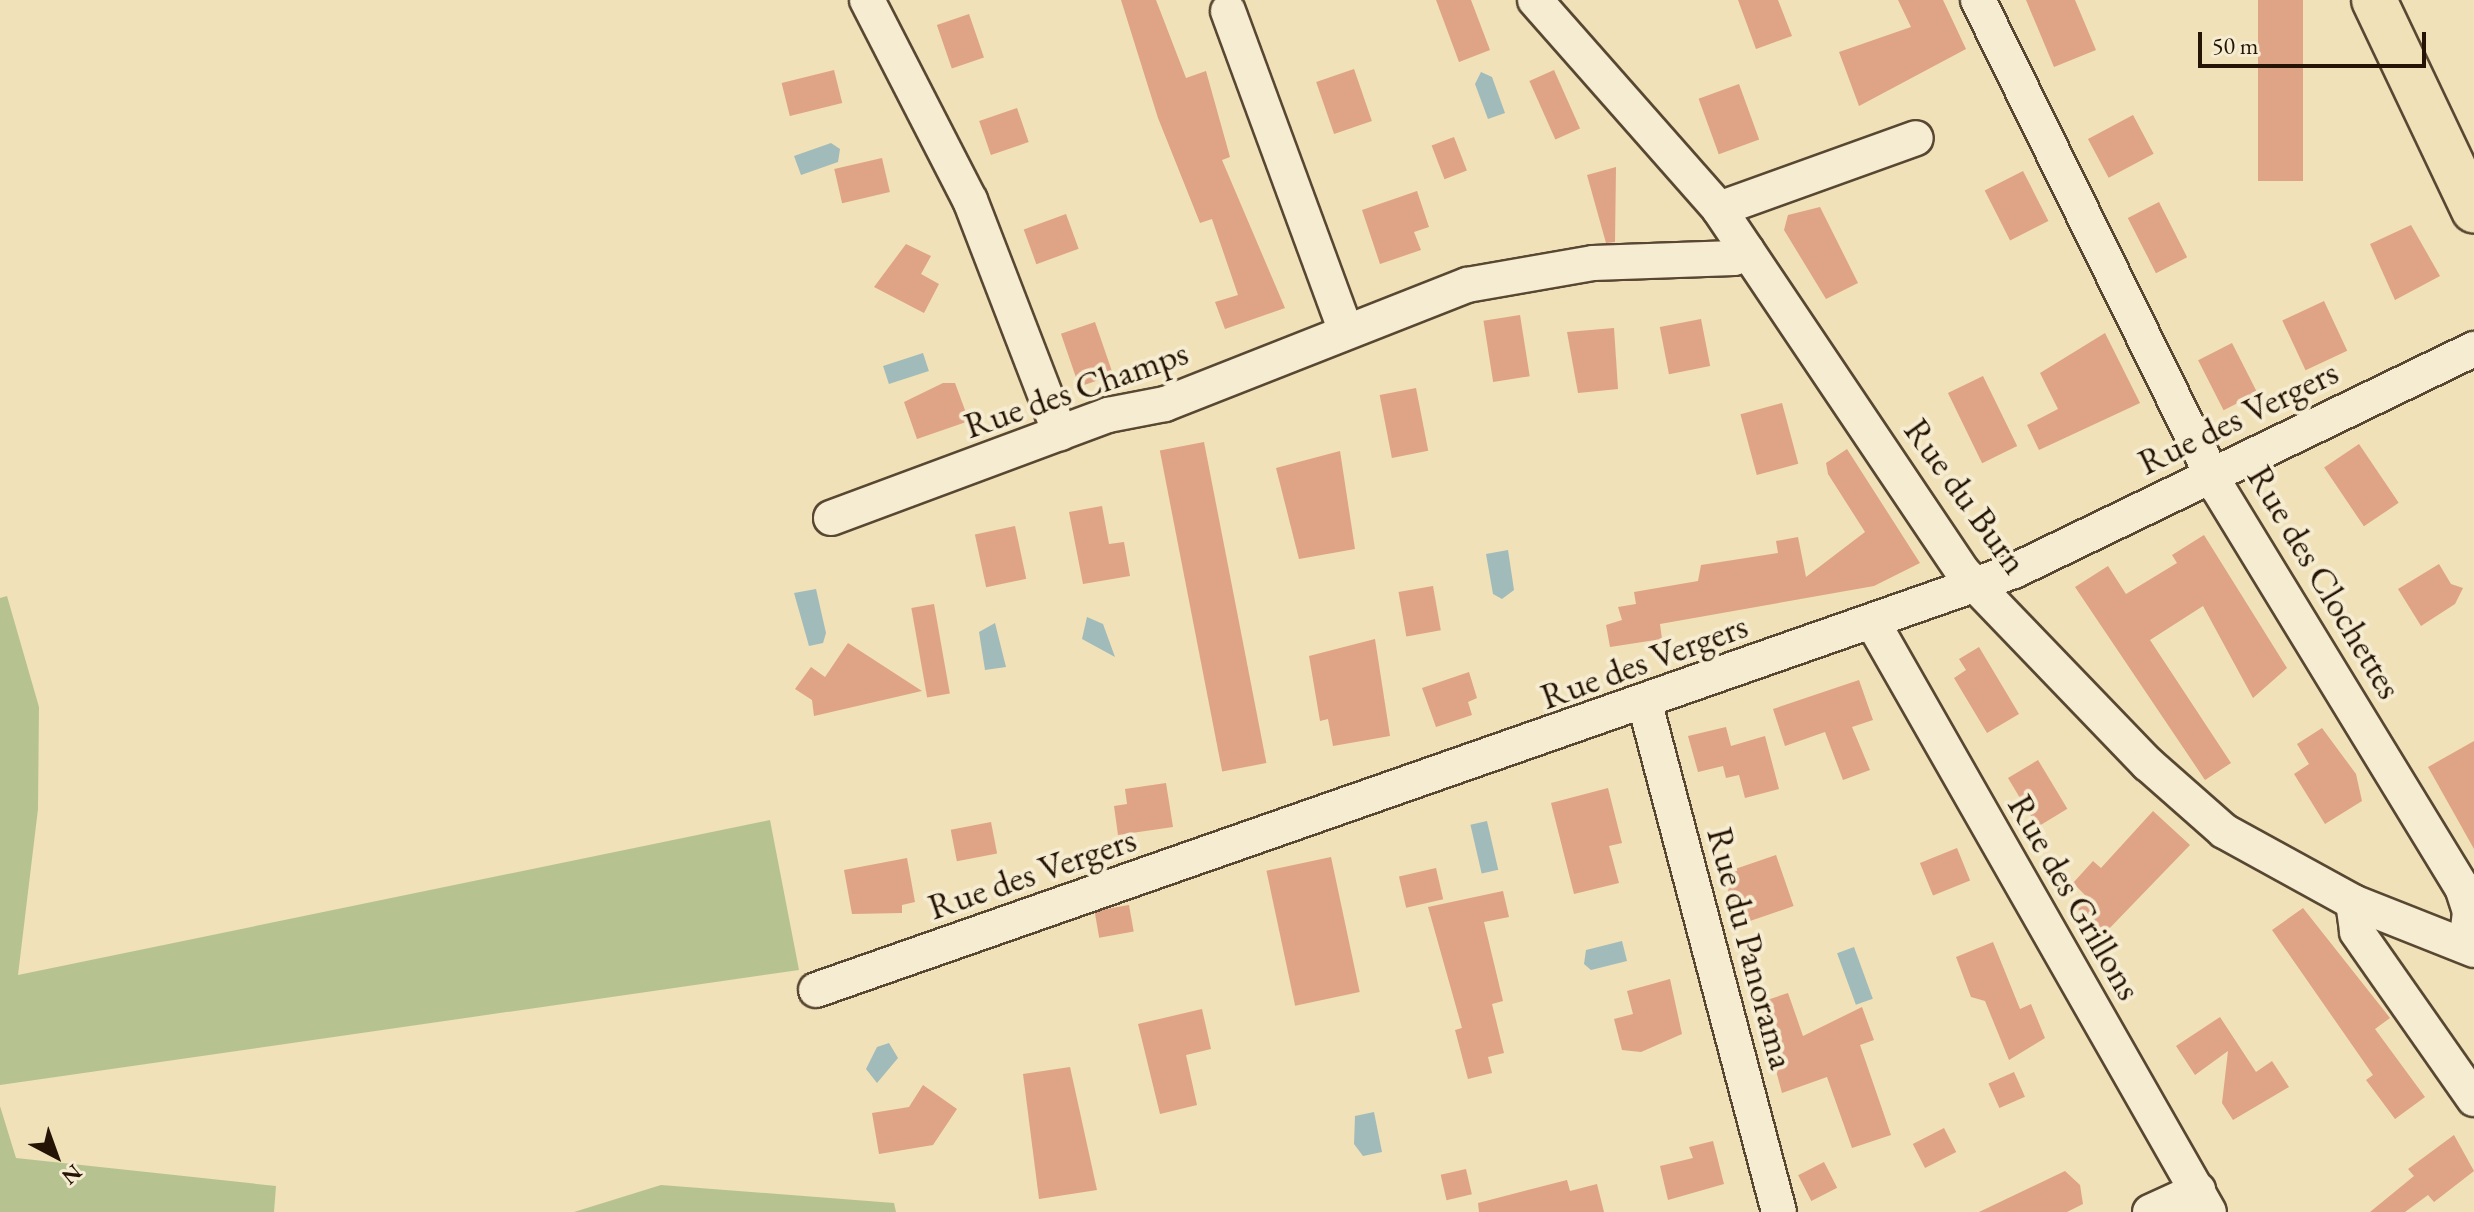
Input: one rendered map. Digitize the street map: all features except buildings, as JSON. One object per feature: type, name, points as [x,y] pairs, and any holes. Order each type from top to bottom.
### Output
[{"type":"main road","points":[[2374,0],[2474,211]]},
{"type":"street","points":[[867,0],[970,200],[1060,433]]},
{"type":"street","name":"Rue du Burn","points":[[1535,0],[1719,209],[1973,582],[2148,764],[2224,831],[2353,902],[2470,948]]},
{"type":"street","name":"Rue des Clochettes","points":[[1978,0],[2211,473],[2462,887],[2470,912],[2470,948]]},
{"type":"street","points":[[1228,11],[1346,331]]},
{"type":"street","points":[[1719,209],[1916,138]]},
{"type":"street","name":"Rue des Champs","points":[[831,518],[1060,433],[1165,404],[1346,331],[1510,274],[1734,258],[1747,250]]},
{"type":"street","name":"Rue des Vergers","points":[[816,990],[1645,704],[1973,582],[2014,571],[2211,473],[2474,349]]},
{"type":"street","name":"Rue des Grillons","points":[[1872,621],[2204,1201]]},
{"type":"street","name":"Rue du Panorama","points":[[1645,704],[1779,1212]]},
{"type":"street","points":[[2353,902],[2357,932],[2474,1099]]},
{"type":"street","points":[[2150,1212],[2204,1201]]},
{"type":"green space","points":[[7,596],[39,707],[38,809],[18,975],[770,820],[799,970],[0,1085],[0,598]]},
{"type":"green space","points":[[0,1106],[16,1158],[276,1186],[274,1212],[0,1212]]},
{"type":"green space","points":[[661,1185],[894,1203],[896,1212],[574,1212]]},
{"type":"water","points":[[1481,72],[1492,77],[1505,113],[1488,119],[1475,84]]},
{"type":"water","points":[[831,143],[840,149],[838,162],[801,175],[794,156]]},
{"type":"water","points":[[923,353],[929,371],[889,384],[883,366]]},
{"type":"water","points":[[1508,550],[1514,590],[1502,599],[1493,594],[1486,554]]},
{"type":"water","points":[[816,589],[826,633],[823,643],[809,646],[794,593]]},
{"type":"water","points":[[1087,617],[1103,624],[1115,657],[1082,639]]},
{"type":"water","points":[[995,623],[1006,667],[985,670],[979,632]]},
{"type":"water","points":[[1487,821],[1498,870],[1482,874],[1470,825]]},
{"type":"water","points":[[1622,941],[1627,961],[1591,970],[1584,964],[1586,950]]},
{"type":"water","points":[[1854,947],[1873,999],[1856,1005],[1837,953]]},
{"type":"water","points":[[889,1043],[898,1058],[877,1083],[866,1069],[877,1047]]},
{"type":"water","points":[[1374,1112],[1382,1152],[1363,1156],[1354,1144],[1355,1116]]}]
